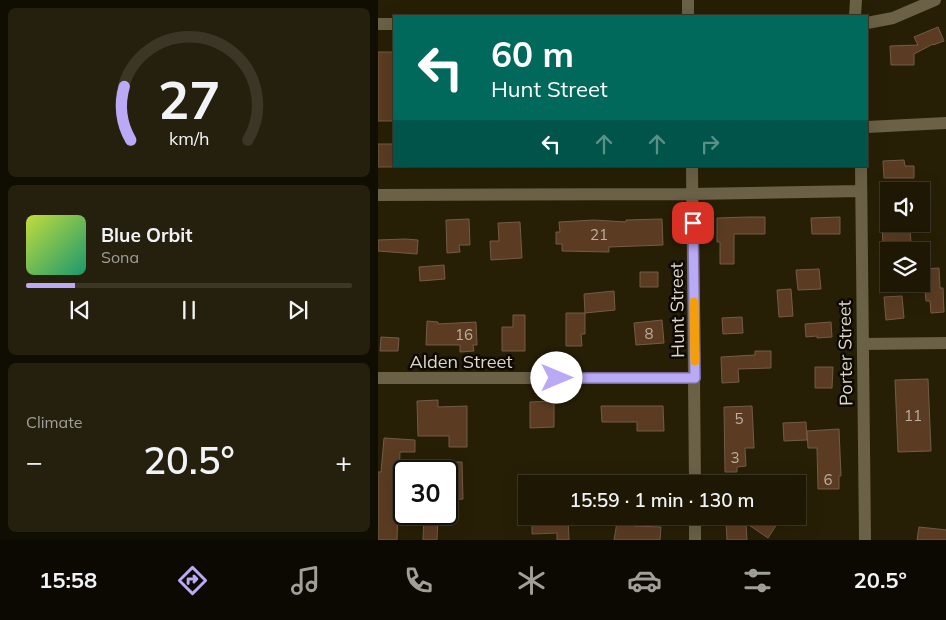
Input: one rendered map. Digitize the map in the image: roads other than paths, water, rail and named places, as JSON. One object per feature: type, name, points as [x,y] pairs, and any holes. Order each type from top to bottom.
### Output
[{"type":"street","points":[[688,0],[688,15]]},
{"type":"street","points":[[855,15],[856,0]]},
{"type":"street","points":[[868,23],[893,18],[935,0]]},
{"type":"street","points":[[378,24],[393,24]]},
{"type":"street","points":[[868,127],[946,123]]},
{"type":"street","name":"Hunt Street","points":[[692,167],[695,475]]},
{"type":"street","name":"Porter Street","points":[[860,167],[865,540]]},
{"type":"street","points":[[378,195],[692,194],[861,191]]},
{"type":"street","points":[[863,344],[946,343]]},
{"type":"street","name":"Alden Street","points":[[378,378],[695,378]]},
{"type":"street","points":[[695,525],[695,540]]}]
